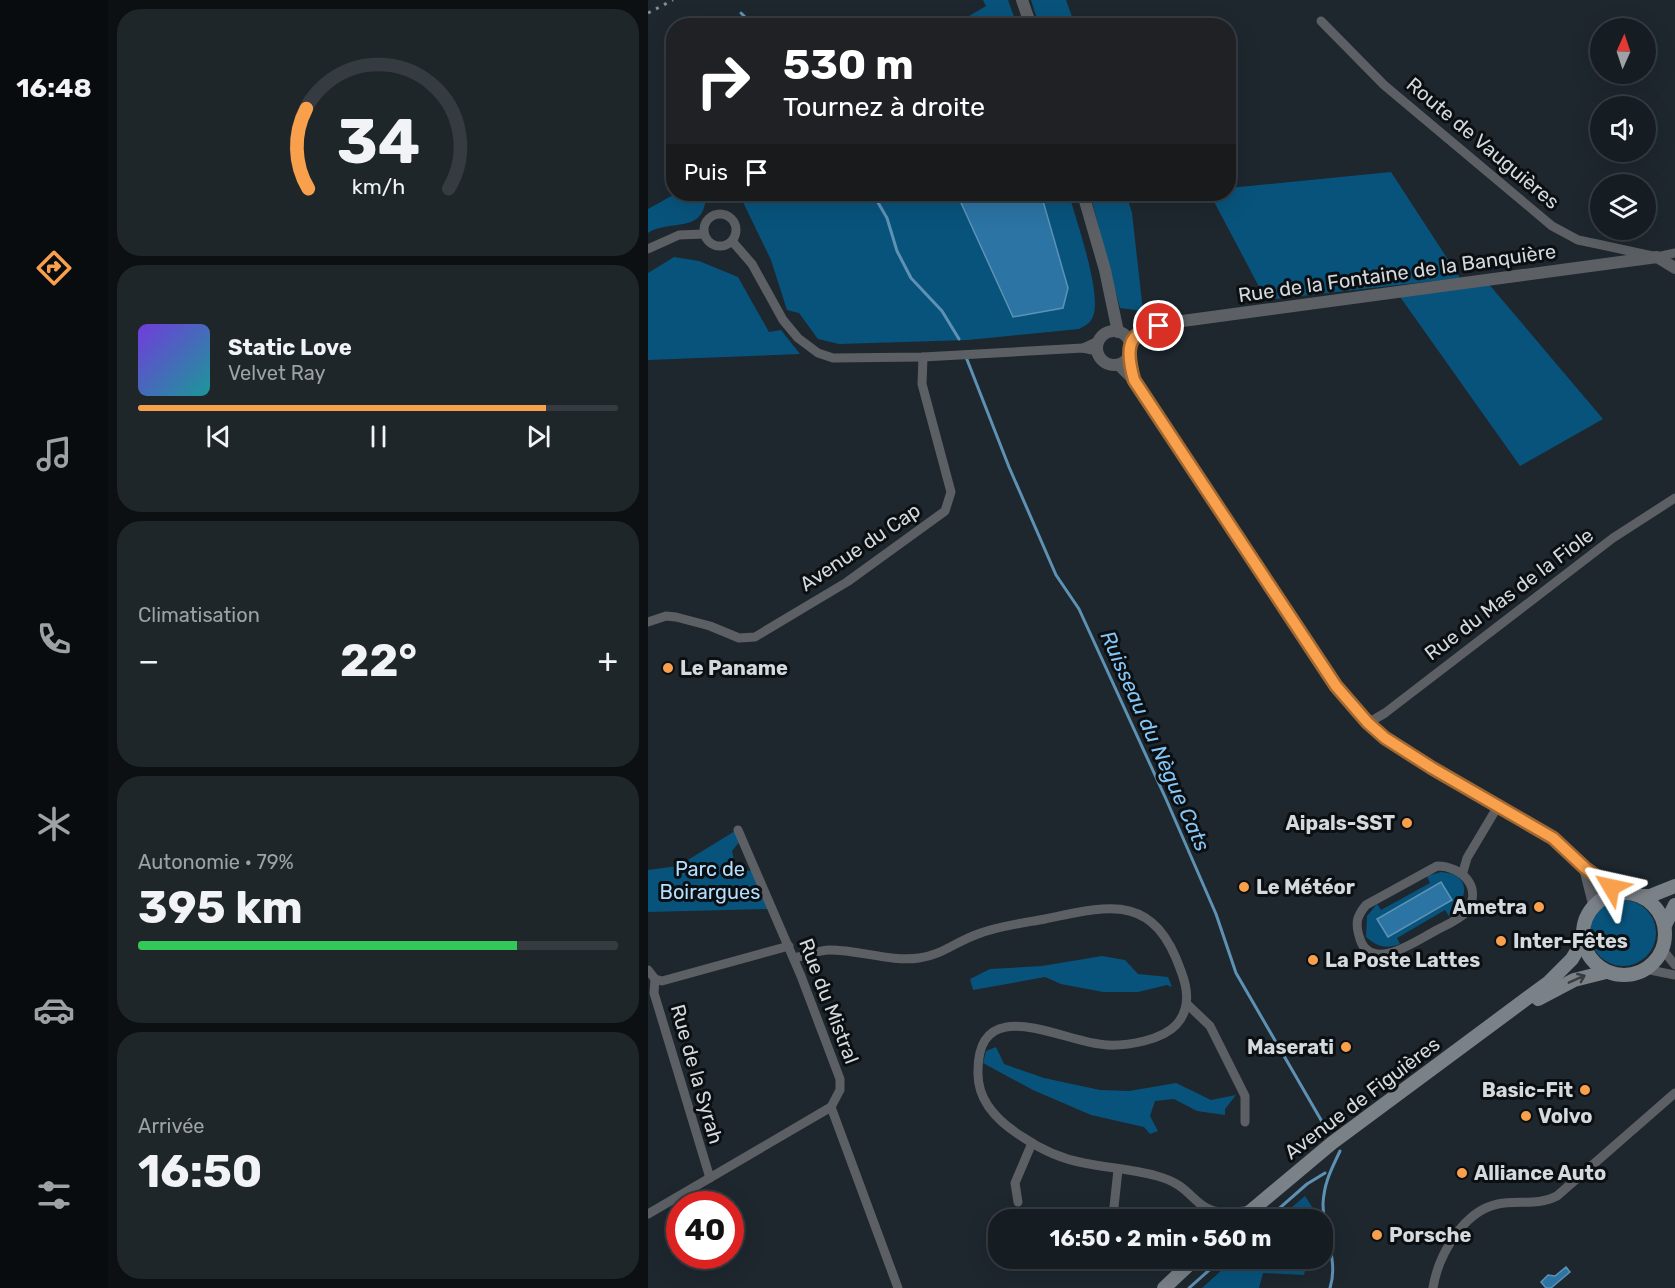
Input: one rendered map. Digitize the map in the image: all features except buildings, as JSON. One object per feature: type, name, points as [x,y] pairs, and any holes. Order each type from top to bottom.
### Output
[{"type":"main road","points":[[1675,886],[1650,896],[1620,892],[1602,898],[1586,915],[1582,928],[1582,942],[1591,959],[1606,972],[1626,975],[1645,969],[1662,949],[1665,925],[1675,905]]},
{"type":"main road","points":[[1642,896],[1656,908],[1665,925]]},
{"type":"main road","name":"Avenue de Figuières","points":[[1252,1209],[1332,1143],[1512,1011],[1517,1004],[1557,975],[1572,959],[1582,942]]},
{"type":"main road","name":"Avenue de Figuières","points":[[1512,1011],[1522,1009],[1574,980],[1606,972]]},
{"type":"main road","points":[[1164,1288],[1184,1269]]},
{"type":"street","points":[[1022,0],[1028,18]]},
{"type":"street","name":"Route de Vauguières","points":[[1321,21],[1384,85],[1552,226],[1578,240],[1657,257],[1675,268]]},
{"type":"street","points":[[1085,201],[1118,332],[1130,342],[1124,361],[1134,380],[1336,686],[1368,723],[1399,747],[1553,838],[1585,868],[1620,892]]},
{"type":"street","points":[[722,214],[731,218],[736,227],[732,241],[724,246],[714,245],[704,234],[708,219],[722,214]]},
{"type":"street","points":[[648,249],[679,235],[704,234]]},
{"type":"street","points":[[732,241],[752,264],[783,320],[806,346],[818,353],[848,360],[1083,348],[1118,332]]},
{"type":"street","name":"Rue de la Fontaine de la Banquière","points":[[1130,342],[1143,329],[1175,322],[1675,253]]},
{"type":"street","points":[[1112,304],[1100,342],[1108,364],[1124,361]]},
{"type":"street","name":"Avenue du Cap","points":[[648,622],[666,616],[675,617],[716,628],[739,638],[755,637],[847,582],[945,511],[951,492],[922,384],[923,357]]},
{"type":"street","name":"Rue du Mas de la Fiole","points":[[1368,723],[1613,538],[1675,498]]},
{"type":"street","points":[[1462,872],[1448,866],[1437,866],[1366,905],[1358,915],[1356,926],[1361,943],[1368,951],[1381,954],[1397,952],[1464,914],[1471,892],[1462,872],[1467,858],[1498,806]]},
{"type":"street","name":"Rue du Mistral","points":[[738,830],[794,958],[840,1079],[840,1090],[831,1107]]},
{"type":"street","points":[[1585,868],[1594,904]]},
{"type":"street","points":[[794,958],[826,950],[917,959],[937,954],[978,933],[1115,906],[1136,912],[1162,931],[1179,964],[1188,992],[1187,1004],[1179,1023],[1156,1038],[1109,1046],[1030,1027],[1011,1026],[991,1033],[979,1058],[978,1083],[983,1098],[993,1114],[1032,1143],[1068,1160],[1159,1176],[1189,1193],[1205,1209]]},
{"type":"street","points":[[648,970],[655,979],[671,979],[789,946]]},
{"type":"street","points":[[1662,949],[1675,965]]},
{"type":"street","points":[[1645,969],[1675,975]]},
{"type":"street","name":"Rue de la Syrah","points":[[655,979],[654,993],[710,1179]]},
{"type":"street","points":[[1187,1004],[1210,1026],[1245,1096],[1245,1122]]},
{"type":"street","points":[[1433,1288],[1446,1250],[1472,1217],[1496,1204],[1540,1202],[1557,1196],[1675,1093]]},
{"type":"street","points":[[648,1214],[831,1107],[898,1288]]},
{"type":"street","points":[[1018,1202],[1015,1183],[1032,1143]]},
{"type":"street","points":[[1114,1209],[1118,1170]]},
{"type":"green space","points":[[983,0],[1008,0],[1014,18],[966,18],[986,6]]},
{"type":"green space","points":[[1031,0],[1066,0],[1072,18],[1037,18]]},
{"type":"green space","points":[[1391,172],[1460,278],[1266,300],[1214,201],[1236,201],[1236,187]]},
{"type":"green space","points":[[666,199],[666,201],[705,201],[700,216],[693,221],[667,226],[648,233],[648,209]]},
{"type":"green space","points":[[742,201],[1071,201],[1091,271],[1094,313],[1089,323],[1079,329],[968,340],[839,344],[818,339],[799,313],[787,310],[771,260]]},
{"type":"green space","points":[[1092,201],[1128,201],[1132,213],[1143,311],[1120,308]]},
{"type":"green space","points":[[674,257],[699,261],[738,277],[769,332],[781,330],[800,354],[648,360],[648,273]]},
{"type":"green space","points":[[1487,282],[1603,419],[1520,466],[1398,294]]},
{"type":"green space","name":"Parc de Boirargues","points":[[735,831],[740,841],[732,851],[734,860],[741,870],[752,871],[769,909],[648,912],[648,870],[678,866]]},
{"type":"green space","points":[[1441,872],[1458,877],[1464,888],[1461,902],[1449,916],[1445,910],[1397,938],[1400,944],[1395,946],[1382,946],[1366,937],[1367,916],[1377,904],[1381,910],[1430,883],[1427,876]]},
{"type":"green space","points":[[1623,900],[1636,903],[1646,910],[1653,920],[1656,933],[1653,946],[1646,956],[1636,963],[1623,966],[1610,963],[1600,956],[1593,946],[1590,933],[1593,920],[1600,910],[1610,903]]},
{"type":"green space","points":[[1102,956],[1125,960],[1138,974],[1168,977],[1172,987],[1167,985],[1138,992],[1103,992],[1061,984],[1045,977],[973,990],[970,979],[990,969],[1042,966]]},
{"type":"green space","points":[[996,1047],[1004,1064],[1044,1078],[1100,1090],[1129,1091],[1176,1083],[1211,1100],[1236,1095],[1225,1109],[1225,1115],[1197,1111],[1174,1099],[1155,1101],[1150,1116],[1158,1131],[1150,1134],[1144,1127],[1091,1115],[1033,1090],[983,1063],[986,1051]]},
{"type":"green space","points":[[1305,1196],[1313,1209],[1290,1209]]},
{"type":"green space","points":[[1223,1269],[1303,1269],[1305,1271],[1304,1275],[1263,1273],[1259,1288],[1202,1288]]},
{"type":"shaded area","points":[[960,201],[1043,201],[1068,288],[1063,308],[1013,317]]},
{"type":"shaded area","points":[[1441,882],[1452,900],[1388,937],[1377,919]]},
{"type":"shaded area","points":[[1566,1267],[1570,1272],[1551,1288],[1546,1288],[1541,1282],[1548,1275],[1555,1276]]},
{"type":"waterway","name":"Ruisseau du Nègue Cats","points":[[741,13],[746,18]]},
{"type":"waterway","name":"Ruisseau du Nègue Cats","points":[[877,201],[887,218],[897,251],[911,278],[942,311],[959,339]]},
{"type":"waterway","name":"Ruisseau du Nègue Cats","points":[[966,357],[1009,467],[1056,575],[1079,609],[1166,799],[1216,914],[1236,973],[1328,1132]]},
{"type":"waterway","name":"Ruisseau du Nègue Cats","points":[[1330,1288],[1333,1267],[1323,1204],[1326,1183],[1340,1151]]},
{"type":"waterway","points":[[1279,1209],[1307,1184],[1325,1173]]},
{"type":"waterway","points":[[1189,1288],[1210,1269]]},
{"type":"railway","points":[[648,13],[673,0]]},
{"type":"place","name":"Le Paname","points":[[668,668]]},
{"type":"place","name":"Aipals-SST","points":[[1407,823]]},
{"type":"place","name":"Le Météor","points":[[1244,887]]},
{"type":"place","name":"Ametra","points":[[1539,907]]},
{"type":"place","name":"Inter-Fêtes","points":[[1501,941]]},
{"type":"place","name":"La Poste Lattes","points":[[1313,960]]},
{"type":"place","name":"Maserati","points":[[1346,1047]]},
{"type":"place","name":"Basic-Fit","points":[[1585,1090]]},
{"type":"place","name":"Volvo","points":[[1526,1116]]},
{"type":"place","name":"Alliance Auto","points":[[1462,1173]]},
{"type":"place","name":"Porsche","points":[[1377,1235]]},
{"type":"route","points":[[1159,326],[1143,329],[1130,342],[1128,358],[1134,380],[1336,686],[1356,711],[1385,738],[1553,838],[1585,868],[1611,887]]}]
